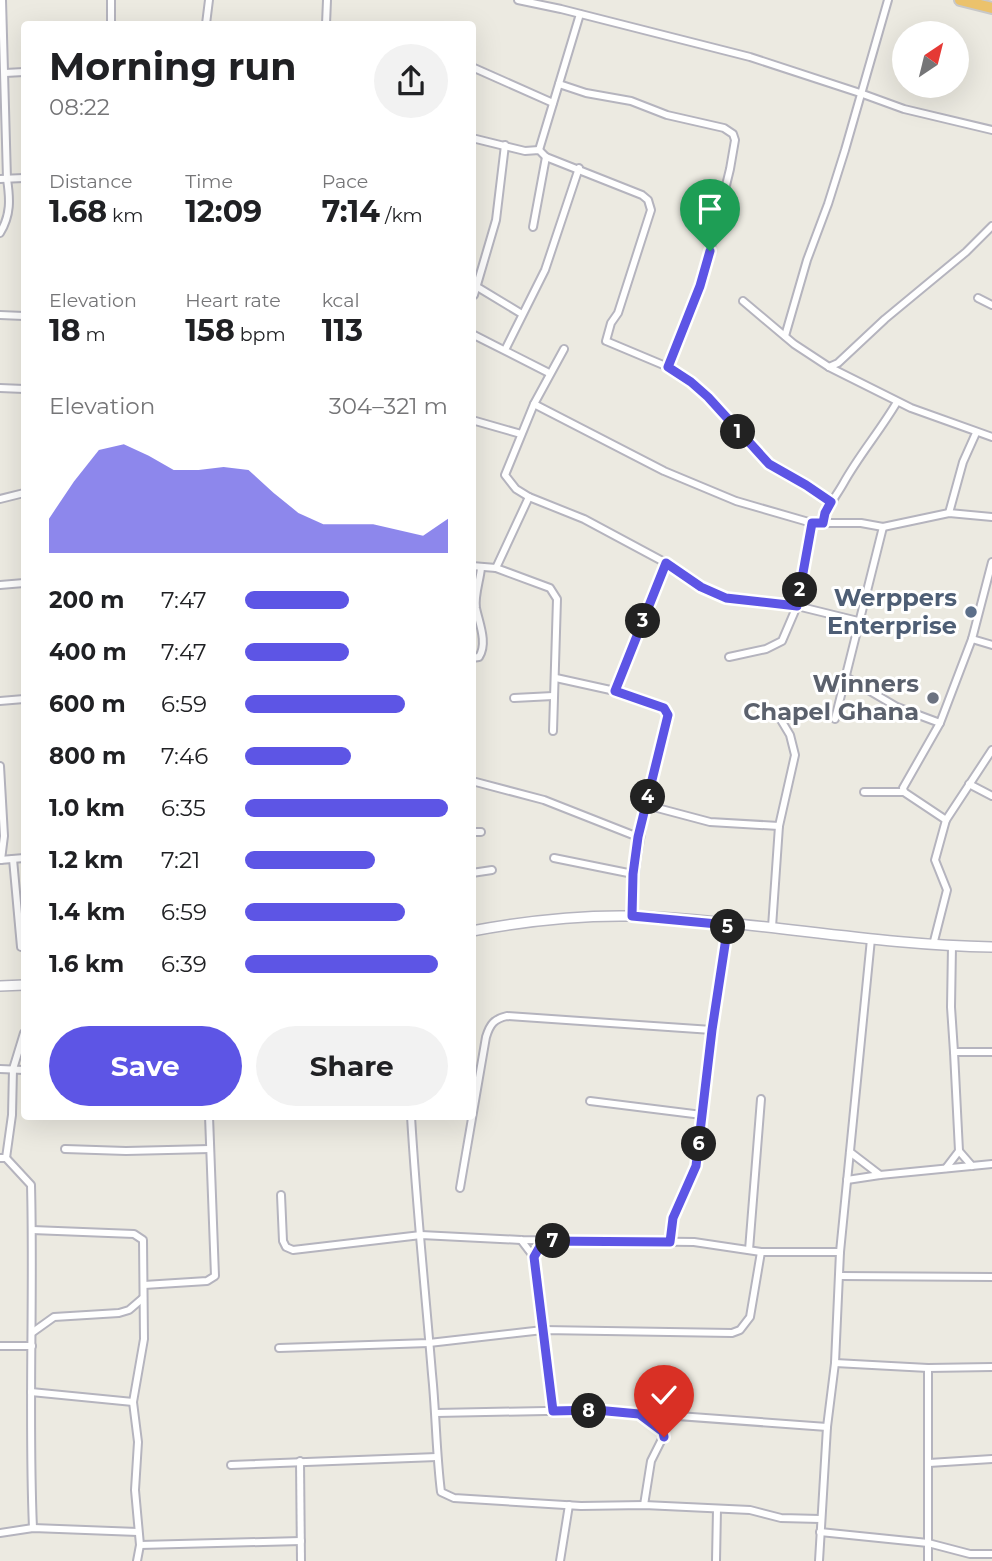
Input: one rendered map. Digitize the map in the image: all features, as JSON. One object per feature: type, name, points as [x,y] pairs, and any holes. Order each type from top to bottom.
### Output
[{"type":"highway","points":[[960,0],[992,8]]},
{"type":"street","points":[[0,233],[9,214],[11,200],[3,179],[5,73],[2,0]]},
{"type":"street","points":[[111,0],[111,21]]},
{"type":"street","points":[[206,21],[209,0]]},
{"type":"street","points":[[326,21],[327,0]]},
{"type":"street","points":[[518,0],[750,57],[904,110],[992,130]]},
{"type":"street","points":[[561,9],[563,0]]},
{"type":"street","points":[[785,336],[807,260],[832,193],[888,0]]},
{"type":"street","points":[[539,150],[580,14]]},
{"type":"street","points":[[476,69],[553,103]]},
{"type":"street","points":[[5,73],[21,72]]},
{"type":"street","points":[[559,84],[586,93],[631,101],[667,115],[724,128],[733,134],[730,169],[710,251],[700,286],[668,367]]},
{"type":"street","points":[[476,139],[525,151],[539,150],[546,157],[579,168],[648,200],[651,210],[618,313],[606,336],[610,344],[668,367],[691,382],[769,464],[831,502]]},
{"type":"street","points":[[476,279],[496,220],[505,145]]},
{"type":"street","points":[[533,227],[546,157]]},
{"type":"street","points":[[505,350],[545,270],[579,168]]},
{"type":"street","points":[[3,179],[21,178]]},
{"type":"street","points":[[828,367],[838,363],[885,319],[966,252],[992,226]]},
{"type":"street","points":[[476,286],[522,314]]},
{"type":"street","points":[[978,298],[992,305]]},
{"type":"street","points":[[744,301],[785,336],[828,367],[897,402],[992,437]]},
{"type":"street","points":[[0,315],[21,316]]},
{"type":"street","points":[[476,336],[549,373]]},
{"type":"street","points":[[564,349],[534,404],[505,475],[516,489],[584,519],[666,563],[701,587],[726,598],[797,606],[858,621]]},
{"type":"street","points":[[0,387],[21,389]]},
{"type":"street","points":[[823,523],[825,513],[849,470],[897,402]]},
{"type":"street","points":[[534,404],[676,476],[736,501],[812,523],[861,523],[883,527],[949,513],[992,517]]},
{"type":"street","points":[[476,421],[521,434]]},
{"type":"street","points":[[949,513],[963,462],[976,433]]},
{"type":"street","points":[[0,499],[21,494]]},
{"type":"street","points":[[496,568],[529,497]]},
{"type":"street","points":[[729,657],[766,649],[782,641],[797,606],[812,523]]},
{"type":"street","points":[[835,719],[883,527]]},
{"type":"street","points":[[904,792],[905,782],[940,723],[972,639],[992,562]]},
{"type":"street","points":[[615,691],[666,563]]},
{"type":"street","points":[[476,567],[496,568],[550,588],[554,592],[557,599],[553,731]]},
{"type":"street","points":[[476,657],[482,652],[481,622],[476,605],[481,568]]},
{"type":"street","points":[[0,585],[21,583]]},
{"type":"street","points":[[972,639],[992,645]]},
{"type":"street","points":[[846,677],[897,707],[940,723]]},
{"type":"street","points":[[555,678],[615,691],[664,708],[668,715],[638,837],[633,874],[632,916]]},
{"type":"street","points":[[514,698],[552,696]]},
{"type":"street","points":[[0,701],[21,699]]},
{"type":"street","points":[[768,711],[780,720],[790,735],[795,755],[779,826],[772,927]]},
{"type":"street","points":[[933,944],[947,890],[935,860],[946,820],[992,750]]},
{"type":"street","points":[[0,766],[4,836],[1,860],[21,858]]},
{"type":"street","points":[[476,782],[544,800],[638,837]]},
{"type":"street","points":[[969,784],[992,796]]},
{"type":"street","points":[[864,792],[904,792],[946,820]]},
{"type":"street","points":[[646,805],[710,822],[779,826]]},
{"type":"street","points":[[476,832],[481,832]]},
{"type":"street","points":[[554,858],[633,874]]},
{"type":"street","points":[[13,859],[21,947]]},
{"type":"street","points":[[476,872],[492,870]]},
{"type":"street","points":[[476,930],[513,923],[572,917],[632,916],[772,927],[952,946],[992,947]]},
{"type":"street","points":[[670,1242],[673,1218],[696,1166],[728,925]]},
{"type":"street","points":[[819,1561],[827,1427],[835,1363],[840,1252],[871,939]]},
{"type":"street","points":[[952,946],[951,1007],[959,1151],[972,1166]]},
{"type":"street","points":[[0,986],[21,985]]},
{"type":"street","points":[[476,1095],[486,1037],[490,1024],[498,1018],[507,1016],[712,1030]]},
{"type":"street","points":[[21,1043],[13,1069],[12,1115],[3,1158],[31,1185],[33,1332],[29,1452],[33,1528]]},
{"type":"street","points":[[954,1052],[992,1052]]},
{"type":"street","points":[[0,1069],[21,1070]]},
{"type":"street","points":[[749,1250],[761,1099]]},
{"type":"street","points":[[590,1101],[702,1115]]},
{"type":"street","points":[[144,1284],[207,1281],[215,1276],[209,1120]]},
{"type":"street","points":[[411,1120],[436,1413],[437,1457],[442,1492],[454,1498],[569,1505],[750,1510],[781,1518],[820,1519]]},
{"type":"street","points":[[460,1188],[472,1120]]},
{"type":"street","points":[[65,1149],[210,1149]]},
{"type":"street","points":[[946,1168],[959,1151]]},
{"type":"street","points":[[850,1152],[880,1175]]},
{"type":"street","points":[[847,1180],[992,1164]]},
{"type":"street","points":[[281,1195],[283,1241],[289,1249],[421,1235],[543,1241],[694,1242],[761,1252],[840,1252]]},
{"type":"street","points":[[32,1230],[130,1234],[140,1237],[144,1245],[144,1339],[133,1402],[138,1442],[135,1490],[140,1545],[137,1561]]},
{"type":"street","points":[[520,1240],[534,1257],[553,1411]]},
{"type":"street","points":[[534,1257],[543,1241]]},
{"type":"street","points":[[279,1348],[429,1343],[543,1329],[709,1334],[740,1330],[750,1317],[761,1252]]},
{"type":"street","points":[[840,1276],[992,1277]]},
{"type":"street","points":[[33,1332],[54,1317],[119,1313],[129,1310],[143,1298]]},
{"type":"street","points":[[0,1346],[32,1346]]},
{"type":"street","points":[[835,1363],[928,1368],[992,1367]]},
{"type":"street","points":[[928,1368],[928,1561]]},
{"type":"street","points":[[31,1392],[133,1402]]},
{"type":"street","points":[[436,1413],[596,1410],[827,1427]]},
{"type":"street","points":[[639,1414],[664,1435],[651,1461],[644,1505]]},
{"type":"street","points":[[230,1465],[437,1457]]},
{"type":"street","points":[[929,1463],[992,1459]]},
{"type":"street","points":[[300,1461],[301,1561]]},
{"type":"street","points":[[560,1561],[569,1505]]},
{"type":"street","points":[[716,1561],[717,1510]]},
{"type":"street","points":[[0,1533],[33,1528],[138,1532]]},
{"type":"street","points":[[820,1532],[928,1543],[970,1553],[992,1554]]},
{"type":"street","points":[[140,1545],[300,1541]]},
{"type":"place","name":"Werppers Enterprise","points":[[971,612]]},
{"type":"place","name":"Winners Chapel Ghana","points":[[933,698]]},
{"type":"route","points":[[664,1437],[663,1432],[639,1414],[596,1410],[553,1411],[534,1257],[543,1241],[670,1242],[673,1218],[696,1166],[728,925],[632,916],[633,874],[638,837],[668,715],[664,708],[615,691],[666,563],[701,587],[726,598],[797,606],[812,523],[823,523],[831,502],[769,464],[708,397],[668,367],[700,286],[710,251]]}]
